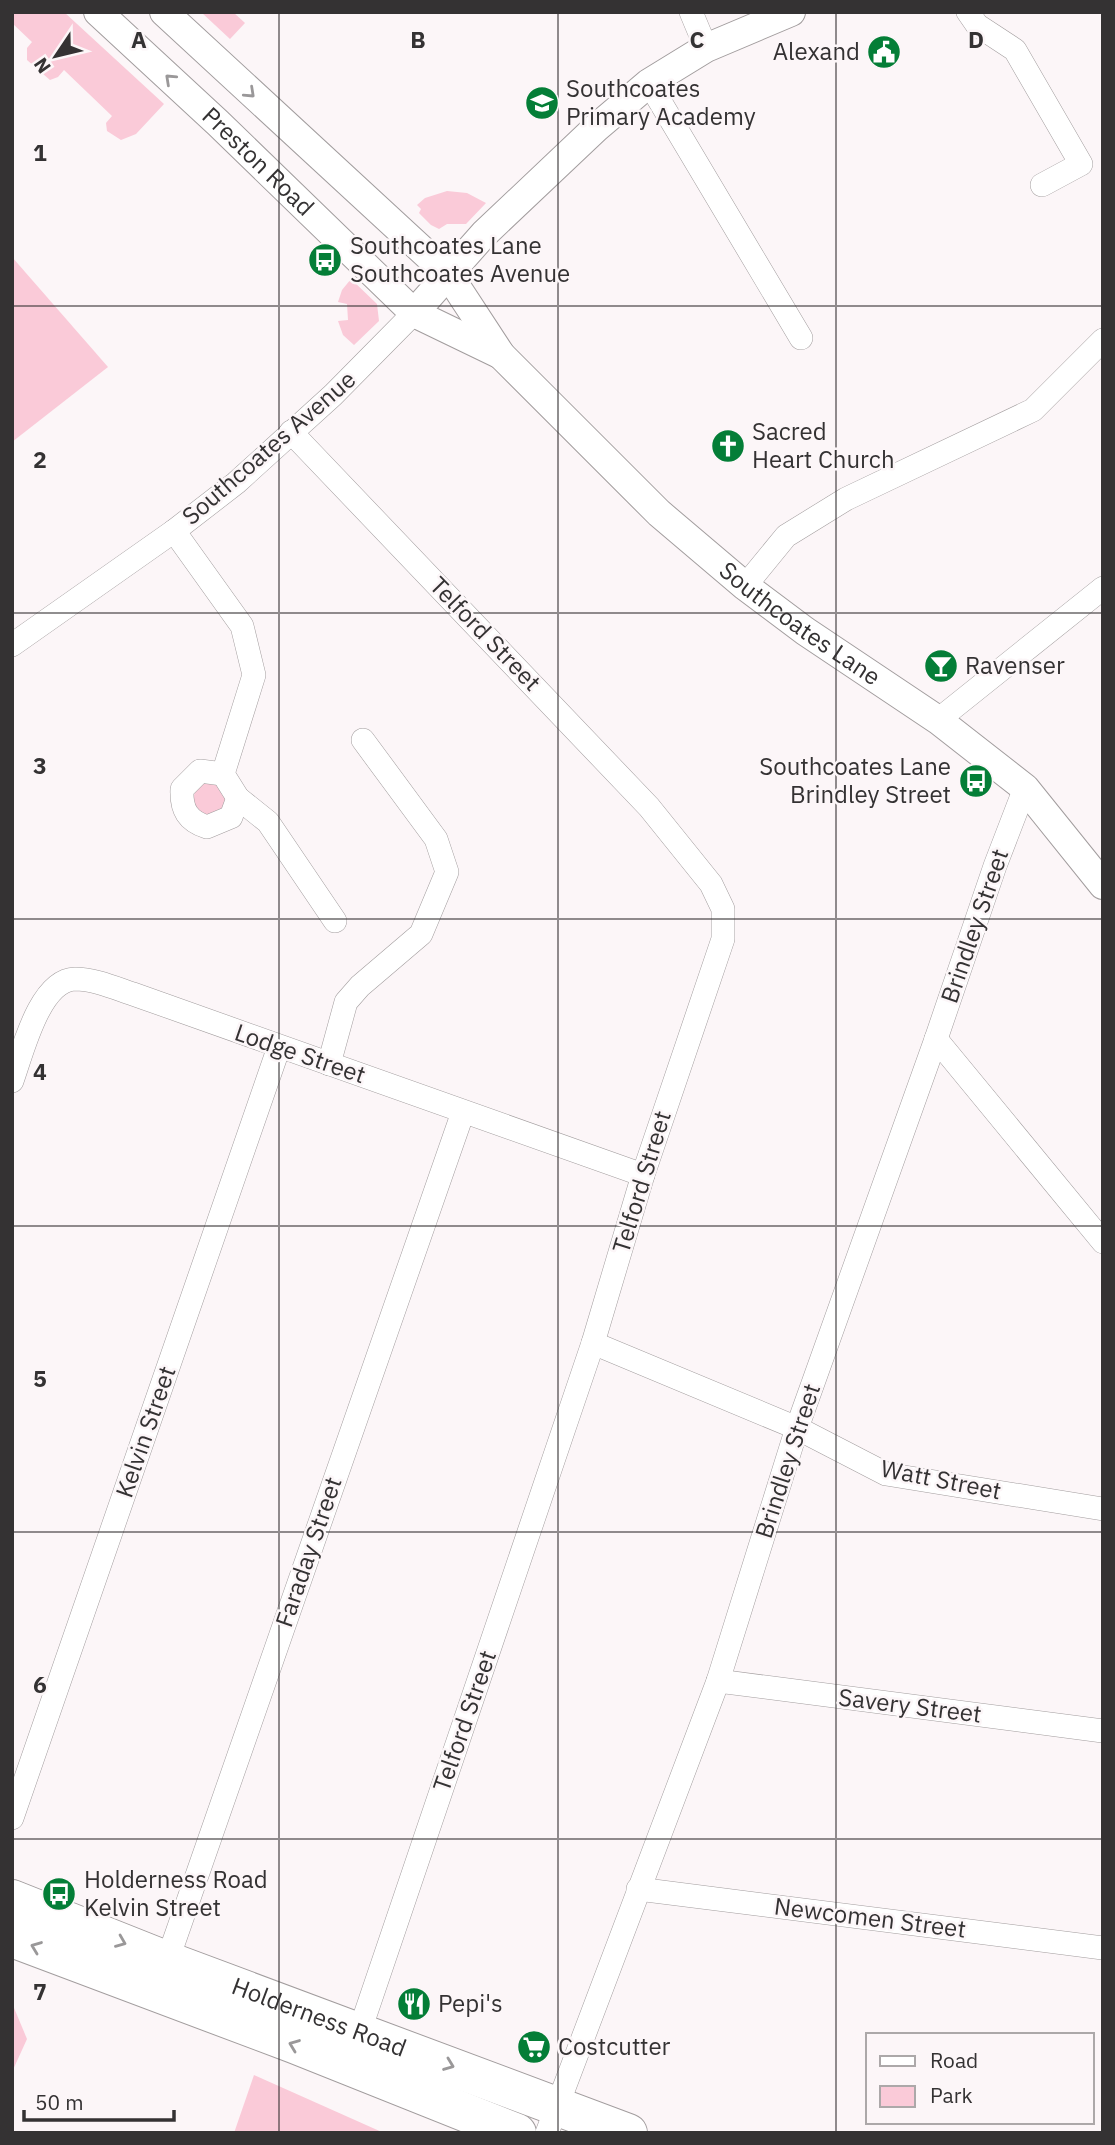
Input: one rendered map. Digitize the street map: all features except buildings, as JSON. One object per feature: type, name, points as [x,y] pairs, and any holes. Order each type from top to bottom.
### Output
[{"type":"highway","name":"Holderness Road","points":[[12,1899],[161,1976]]},
{"type":"highway","name":"Holderness Road","points":[[12,1938],[161,1976],[551,2120],[628,2133]]},
{"type":"highway","name":"Holderness Road","points":[[354,2048],[517,2133]]},
{"type":"street","name":"Preston Road","points":[[98,12],[218,123],[414,313]]},
{"type":"street","name":"Preston Road","points":[[164,12],[448,274]]},
{"type":"street","points":[[691,12],[706,48]]},
{"type":"street","points":[[414,313],[493,225],[596,128],[649,83],[706,48],[791,12]]},
{"type":"street","points":[[968,12],[977,25],[1015,50],[1082,164],[1042,185]]},
{"type":"street","points":[[649,83],[801,338]]},
{"type":"street","name":"Southcoates Lane","points":[[448,274],[502,355],[659,513],[745,586],[805,631],[938,720],[1025,788],[1102,881]]},
{"type":"street","name":"Southcoates Lane","points":[[414,313],[502,355]]},
{"type":"street","name":"Southcoates Avenue","points":[[12,645],[174,531],[236,483],[333,395],[414,313]]},
{"type":"street","points":[[745,586],[786,536],[846,499],[1033,410],[1103,340]]},
{"type":"street","name":"Telford Street","points":[[291,432],[649,807],[711,884],[723,909],[723,939],[643,1175],[593,1343],[354,2048]]},
{"type":"street","points":[[174,531],[242,626],[254,675],[223,774],[238,798],[268,822],[335,921]]},
{"type":"street","points":[[938,720],[1103,588]]},
{"type":"street","points":[[329,1064],[346,1002],[360,986],[421,934],[447,872],[436,839],[363,740]]},
{"type":"street","points":[[223,774],[200,771],[182,789],[181,804],[192,822],[207,827],[231,817],[238,798]]},
{"type":"street","name":"Brindley Street","points":[[551,2120],[718,1681],[797,1428],[1025,788]]},
{"type":"street","name":"Lodge Street","points":[[12,1081],[37,1012],[53,989],[73,979],[133,994],[643,1175]]},
{"type":"street","points":[[936,1039],[1103,1242]]},
{"type":"street","name":"Kelvin Street","points":[[12,1818],[279,1046]]},
{"type":"street","name":"Faraday Street","points":[[161,1976],[463,1112]]},
{"type":"street","name":"Watt Street","points":[[593,1343],[797,1428],[886,1474],[1103,1508]]},
{"type":"street","name":"Savery Street","points":[[718,1681],[1103,1731]]},
{"type":"street","name":"Newcomen Street","points":[[638,1889],[1103,1948]]},
{"type":"green space","points":[[12,12],[64,12],[164,104],[136,134],[121,140],[107,131],[106,123],[112,116],[64,70],[58,77],[50,80],[27,60],[27,48],[32,42],[12,23]]},
{"type":"green space","points":[[201,12],[233,12],[245,23],[230,39]]},
{"type":"green space","points":[[447,191],[467,193],[486,203],[466,224],[447,224],[439,229],[419,213],[421,209],[417,205],[425,198]]},
{"type":"green space","points":[[12,257],[108,367],[12,442]]},
{"type":"green space","points":[[351,279],[377,304],[379,321],[354,345],[343,335],[338,321],[348,320],[347,304],[338,302],[342,290]]},
{"type":"green space","points":[[205,782],[220,783],[229,807],[208,819],[195,810],[194,801],[194,794]]},
{"type":"green space","points":[[12,2003],[27,2039],[12,2072]]},
{"type":"green space","points":[[254,2075],[384,2133],[234,2133]]},
{"type":"place","name":"Alexand","points":[[884,52]]},
{"type":"place","name":"Southcoates Primary Academy","points":[[542,103]]},
{"type":"place","name":"Southcoates Lane Southcoates Avenue","points":[[325,260]]},
{"type":"place","name":"Sacred Heart Church","points":[[728,446]]},
{"type":"place","name":"Ravenser","points":[[941,666]]},
{"type":"place","name":"Southcoates Lane Brindley Street","points":[[976,781]]},
{"type":"place","name":"Holderness Road Kelvin Street","points":[[59,1894]]},
{"type":"place","name":"Pepi's","points":[[414,2004]]},
{"type":"place","name":"Costcutter","points":[[534,2047]]}]
